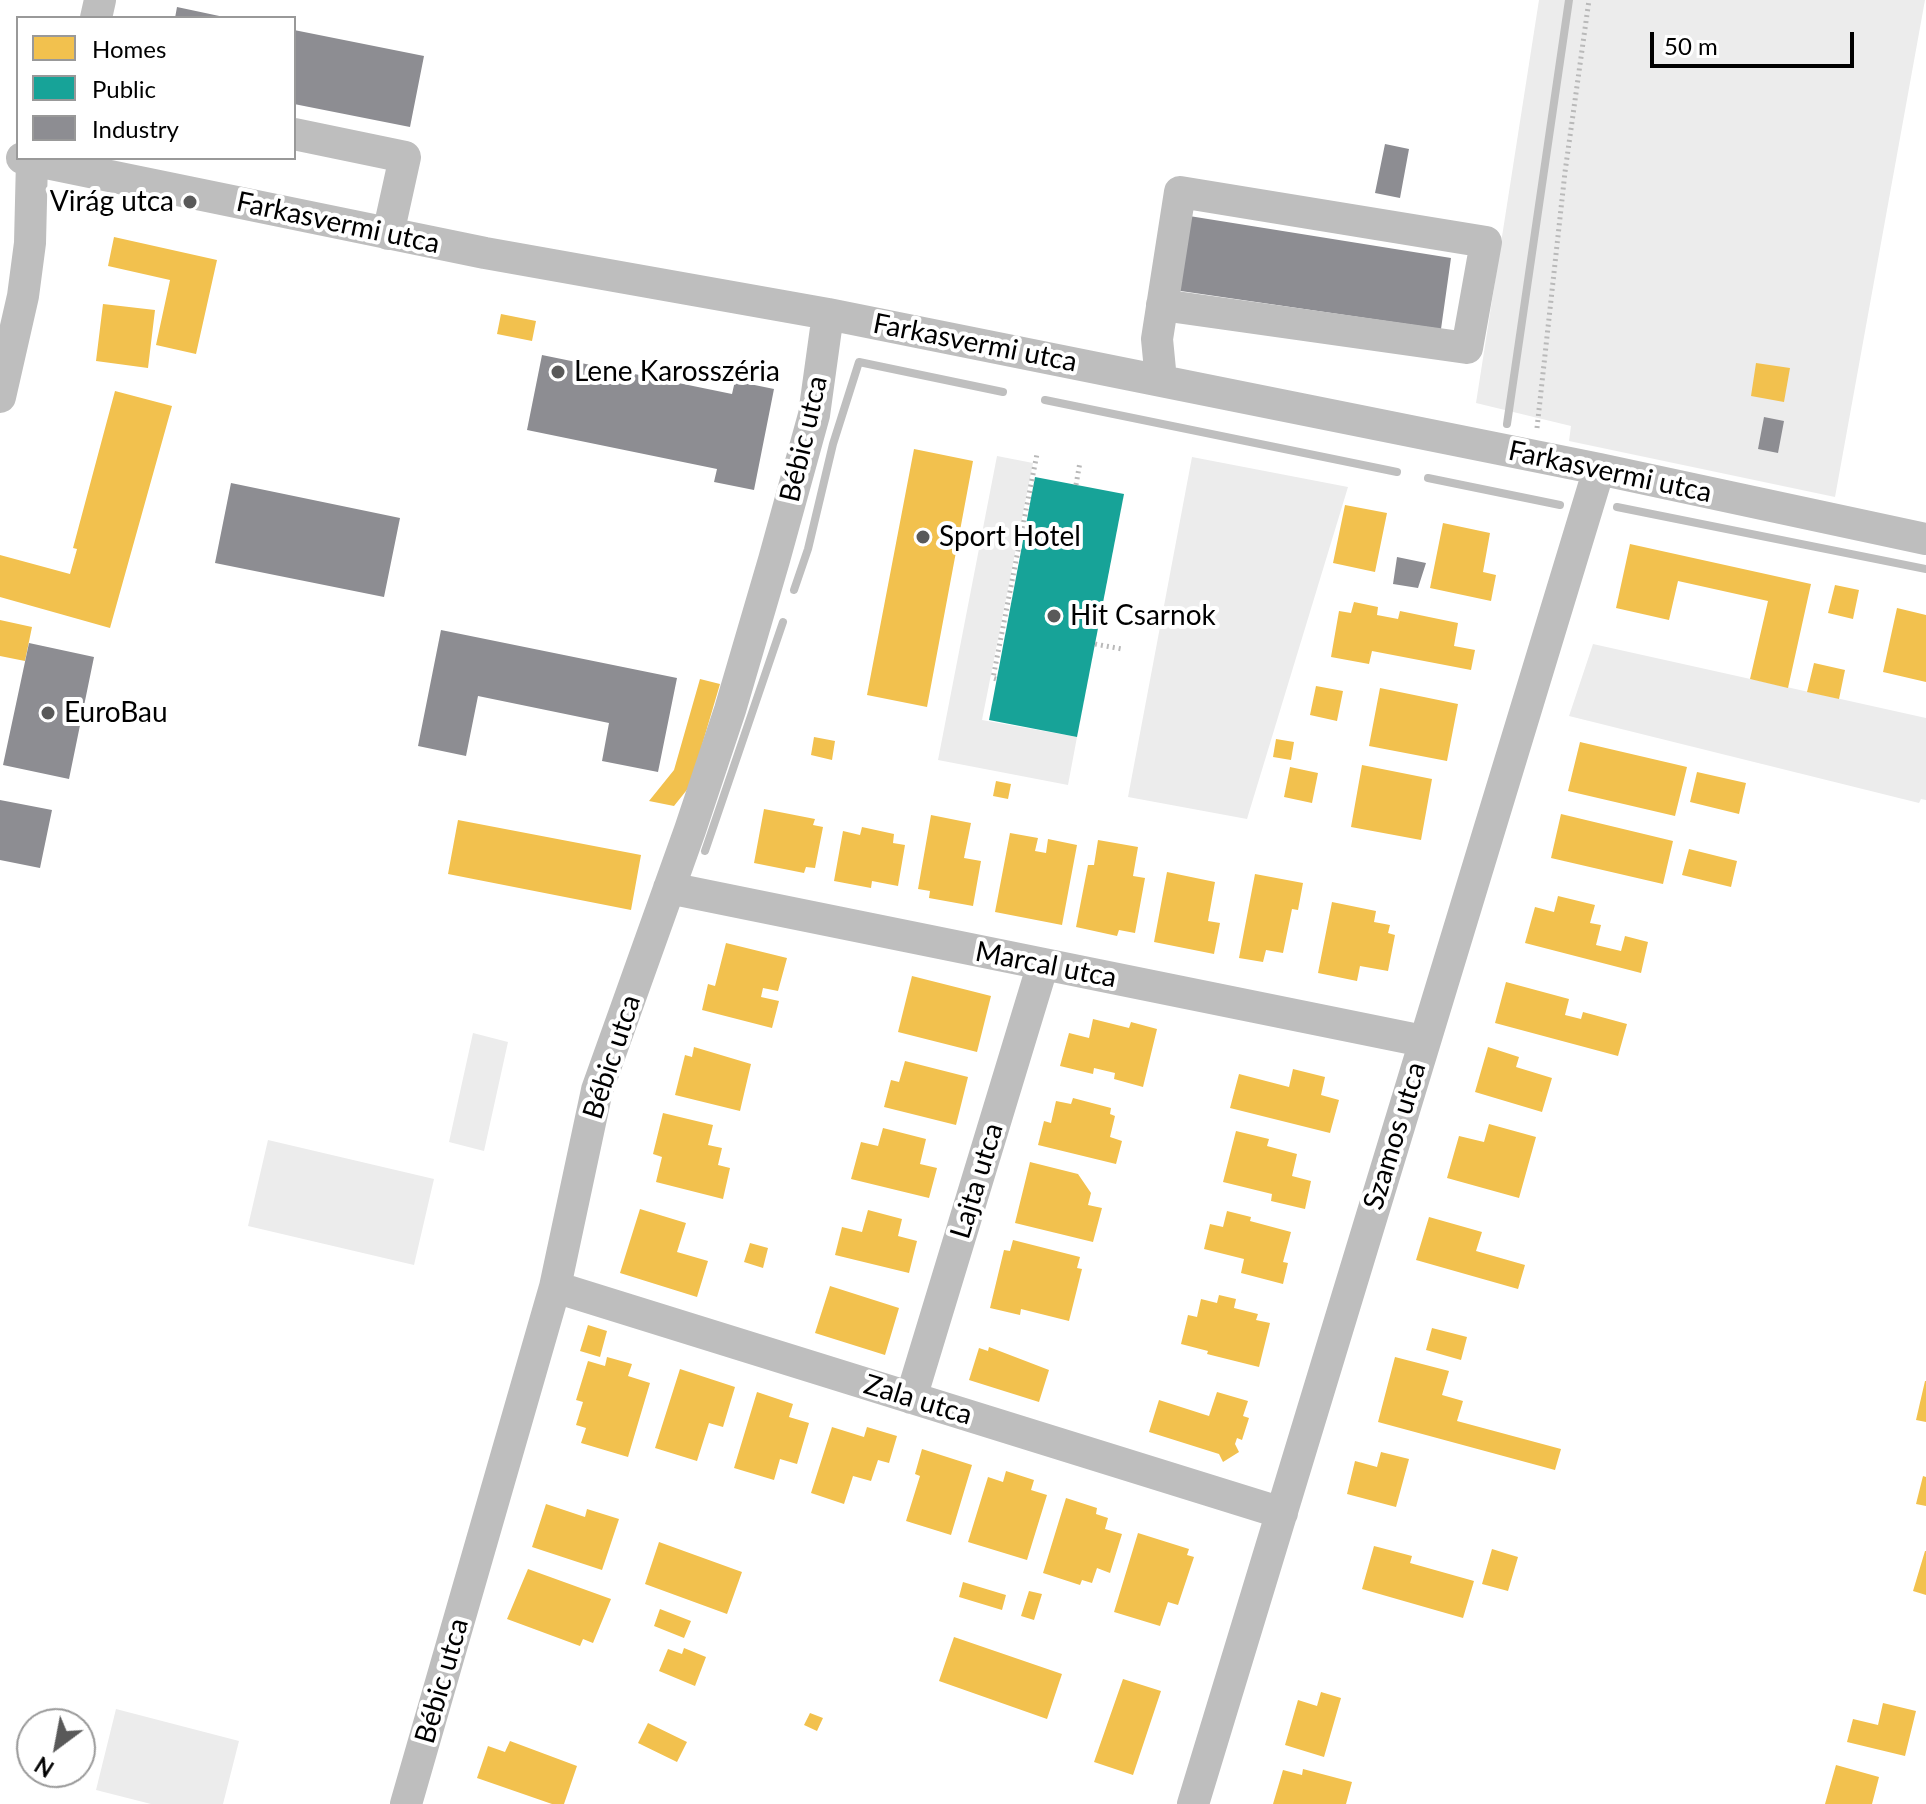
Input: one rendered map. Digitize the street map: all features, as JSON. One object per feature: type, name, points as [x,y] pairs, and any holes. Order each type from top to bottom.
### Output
[{"type":"street","points":[[296,134],[405,157],[388,234]]},
{"type":"street","points":[[0,397],[23,296],[30,243],[24,160]]},
{"type":"street","name":"Farkasvermi utca","points":[[44,160],[388,234],[828,314],[1161,380],[1926,539]]},
{"type":"street","points":[[1161,380],[1157,339],[1162,305],[1180,192],[1486,242],[1467,348],[1162,305]]},
{"type":"street","name":"Bébic utca","points":[[406,1804],[555,1287],[597,1090],[730,710],[774,560],[814,415],[828,314]]},
{"type":"street","name":"Szamos utca","points":[[1193,1804],[1599,469]]},
{"type":"street","name":"Marcal utca","points":[[669,888],[1423,1041]]},
{"type":"street","name":"Lajta utca","points":[[911,1398],[1043,964]]},
{"type":"street","name":"Zala utca","points":[[555,1287],[1282,1513]]},
{"type":"path","points":[[1533,456],[1565,172],[1589,0]]},
{"type":"path","points":[[996,679],[993,678],[1037,454]]},
{"type":"path","points":[[1076,485],[1080,462]]},
{"type":"path","points":[[1095,644],[1122,649]]},
{"type":"shaded area","points":[[1539,0],[1925,0],[1835,497],[1569,441],[1571,426],[1476,403]]},
{"type":"shaded area","points":[[997,456],[1033,463],[982,720],[1077,737],[1068,785],[938,760]]},
{"type":"shaded area","points":[[1192,457],[1348,487],[1247,819],[1128,797]]},
{"type":"shaded area","points":[[1593,644],[1926,718],[1926,800],[1921,799],[1919,803],[1569,716]]},
{"type":"shaded area","points":[[473,1033],[508,1042],[484,1151],[449,1142]]},
{"type":"shaded area","points":[[268,1140],[434,1179],[414,1265],[248,1226]]},
{"type":"shaded area","points":[[116,1709],[239,1741],[223,1804],[151,1804],[96,1790]]},
{"type":"building: Homes","points":[[114,237],[217,260],[196,354],[156,345],[170,280],[108,266]]},
{"type":"building: Homes","points":[[103,304],[155,310],[148,368],[96,361]]},
{"type":"building: Homes","points":[[501,314],[536,321],[532,341],[497,334]]},
{"type":"building: Homes","points":[[1756,363],[1790,368],[1784,402],[1751,396]]},
{"type":"building: Homes","points":[[115,391],[172,406],[110,628],[0,597],[0,555],[70,574],[77,549],[73,548]]},
{"type":"building: Homes","points":[[914,449],[973,461],[927,707],[867,695]]},
{"type":"building: Homes","points":[[1345,505],[1387,513],[1375,572],[1333,563]]},
{"type":"building: Homes","points":[[1443,523],[1490,533],[1483,572],[1496,575],[1491,601],[1430,588]]},
{"type":"building: Homes","points":[[1630,544],[1811,584],[1788,688],[1750,679],[1768,601],[1678,581],[1669,620],[1616,608]]},
{"type":"building: Homes","points":[[1835,585],[1859,590],[1853,619],[1828,613]]},
{"type":"building: Homes","points":[[1354,602],[1378,607],[1377,615],[1398,619],[1400,611],[1458,623],[1454,646],[1475,650],[1471,670],[1372,651],[1369,664],[1331,657],[1339,611],[1351,613]]},
{"type":"building: Homes","points":[[1897,608],[1926,615],[1926,682],[1883,672]]},
{"type":"building: Homes","points":[[0,620],[32,627],[25,661],[0,656]]},
{"type":"building: Homes","points":[[1814,663],[1845,670],[1839,699],[1807,692]]},
{"type":"building: Homes","points":[[700,679],[720,684],[690,786],[674,806],[649,801],[674,770]]},
{"type":"building: Homes","points":[[1316,686],[1343,691],[1337,721],[1310,715]]},
{"type":"building: Homes","points":[[1380,688],[1458,704],[1447,761],[1369,746]]},
{"type":"building: Homes","points":[[814,737],[835,741],[832,760],[811,755]]},
{"type":"building: Homes","points":[[1276,739],[1294,742],[1291,760],[1273,757]]},
{"type":"building: Homes","points":[[1580,742],[1687,767],[1675,816],[1568,791]]},
{"type":"building: Homes","points":[[1362,765],[1432,779],[1421,840],[1351,827]]},
{"type":"building: Homes","points":[[1290,767],[1318,773],[1312,803],[1284,797]]},
{"type":"building: Homes","points":[[1697,772],[1746,783],[1739,814],[1690,802]]},
{"type":"building: Homes","points":[[996,781],[1011,784],[1008,799],[993,796]]},
{"type":"building: Homes","points":[[764,809],[815,819],[813,825],[823,827],[815,868],[806,867],[804,873],[754,863]]},
{"type":"building: Homes","points":[[1561,814],[1673,841],[1663,884],[1551,858]]},
{"type":"building: Homes","points":[[931,815],[971,823],[964,858],[981,861],[973,906],[929,898],[930,891],[918,889]]},
{"type":"building: Homes","points":[[458,820],[641,855],[631,910],[448,874]]},
{"type":"building: Homes","points":[[862,827],[894,834],[893,843],[905,845],[898,886],[872,881],[871,888],[834,881],[843,831],[860,835]]},
{"type":"building: Homes","points":[[1010,833],[1038,838],[1035,851],[1046,853],[1048,839],[1077,845],[1062,925],[995,912]]},
{"type":"building: Homes","points":[[1098,840],[1138,847],[1133,876],[1145,878],[1135,933],[1119,930],[1117,936],[1076,927],[1088,865],[1094,865]]},
{"type":"building: Homes","points":[[1689,849],[1737,861],[1731,887],[1682,875]]},
{"type":"building: Homes","points":[[1167,872],[1215,882],[1208,921],[1220,923],[1214,954],[1154,942]]},
{"type":"building: Homes","points":[[1255,874],[1303,883],[1298,910],[1292,909],[1283,953],[1266,950],[1263,962],[1239,958]]},
{"type":"building: Homes","points":[[1558,896],[1595,905],[1590,923],[1601,925],[1596,945],[1621,951],[1625,936],[1648,942],[1641,973],[1525,943],[1535,907],[1554,912]]},
{"type":"building: Homes","points":[[1332,902],[1376,911],[1374,922],[1390,925],[1388,933],[1395,935],[1388,971],[1360,966],[1357,981],[1318,973]]},
{"type":"building: Homes","points":[[726,943],[787,958],[778,991],[763,988],[761,997],[779,1001],[772,1028],[702,1010],[708,984],[715,986]]},
{"type":"building: Homes","points":[[912,976],[991,996],[977,1052],[898,1032]]},
{"type":"building: Homes","points":[[1506,982],[1569,999],[1565,1015],[1581,1019],[1583,1012],[1627,1024],[1618,1056],[1495,1023]]},
{"type":"building: Homes","points":[[1093,1019],[1129,1028],[1131,1022],[1157,1029],[1143,1087],[1114,1079],[1115,1073],[1094,1068],[1093,1074],[1060,1066],[1069,1033],[1089,1038]]},
{"type":"building: Homes","points":[[694,1047],[751,1064],[740,1111],[675,1095],[685,1055],[692,1057]]},
{"type":"building: Homes","points":[[1488,1047],[1519,1057],[1516,1067],[1552,1078],[1542,1112],[1475,1092]]},
{"type":"building: Homes","points":[[905,1061],[968,1077],[956,1125],[884,1107],[891,1080],[899,1082]]},
{"type":"building: Homes","points":[[1293,1069],[1325,1077],[1321,1095],[1339,1100],[1330,1133],[1230,1108],[1239,1074],[1289,1087]]},
{"type":"building: Homes","points":[[1073,1098],[1111,1108],[1110,1114],[1115,1116],[1110,1137],[1122,1141],[1116,1164],[1038,1145],[1044,1121],[1051,1123],[1056,1101],[1071,1104]]},
{"type":"building: Homes","points":[[663,1113],[713,1125],[708,1145],[722,1148],[718,1165],[730,1168],[723,1199],[656,1182],[662,1157],[653,1154]]},
{"type":"building: Homes","points":[[1489,1124],[1536,1137],[1519,1198],[1447,1178],[1459,1136],[1484,1142]]},
{"type":"building: Homes","points":[[883,1128],[926,1139],[920,1164],[937,1168],[929,1198],[851,1179],[861,1142],[878,1146]]},
{"type":"building: Homes","points":[[1236,1131],[1269,1139],[1267,1146],[1297,1154],[1292,1176],[1311,1181],[1305,1209],[1271,1201],[1272,1194],[1223,1182]]},
{"type":"building: Homes","points":[[1030,1162],[1078,1174],[1091,1193],[1088,1205],[1102,1208],[1093,1242],[1015,1223]]},
{"type":"building: Homes","points":[[640,1209],[686,1223],[677,1252],[708,1261],[697,1297],[620,1273]]},
{"type":"building: Homes","points":[[868,1210],[902,1219],[898,1236],[917,1241],[909,1273],[835,1255],[842,1227],[862,1232]]},
{"type":"building: Homes","points":[[1227,1211],[1291,1232],[1283,1262],[1288,1263],[1283,1284],[1241,1273],[1244,1259],[1204,1249],[1210,1224],[1223,1227]]},
{"type":"building: Homes","points":[[1429,1217],[1482,1232],[1476,1251],[1525,1265],[1518,1289],[1416,1260]]},
{"type":"building: Homes","points":[[1013,1240],[1080,1257],[1077,1268],[1082,1269],[1069,1321],[1021,1309],[1020,1315],[990,1308],[1004,1250],[1010,1251]]},
{"type":"building: Homes","points":[[750,1243],[768,1248],[763,1268],[744,1262]]},
{"type":"building: Homes","points":[[830,1286],[899,1308],[885,1355],[815,1333]]},
{"type":"building: Homes","points":[[1219,1295],[1236,1299],[1234,1308],[1258,1314],[1256,1320],[1270,1323],[1259,1367],[1181,1344],[1188,1315],[1197,1317],[1201,1299],[1217,1303]]},
{"type":"building: Homes","points":[[588,1325],[607,1331],[600,1357],[580,1351]]},
{"type":"building: Homes","points":[[1432,1328],[1467,1337],[1461,1360],[1426,1350]]},
{"type":"building: Homes","points":[[989,1347],[1049,1370],[1039,1402],[969,1380],[979,1348],[988,1351]]},
{"type":"building: Homes","points":[[607,1357],[632,1364],[628,1376],[650,1383],[628,1457],[581,1443],[586,1428],[576,1425],[583,1402],[576,1400],[588,1361],[605,1366]]},
{"type":"building: Homes","points":[[1395,1357],[1449,1371],[1442,1395],[1463,1401],[1457,1421],[1561,1449],[1555,1470],[1378,1422]]},
{"type":"building: Homes","points":[[680,1369],[735,1387],[723,1427],[709,1423],[697,1461],[655,1448]]},
{"type":"building: Homes","points":[[1926,1381],[1926,1422],[1916,1420]]},
{"type":"building: Homes","points":[[757,1392],[793,1404],[789,1417],[809,1423],[797,1464],[780,1459],[774,1480],[734,1468]]},
{"type":"building: Homes","points":[[1217,1392],[1248,1401],[1243,1416],[1249,1418],[1242,1440],[1237,1438],[1235,1444],[1239,1452],[1223,1462],[1219,1454],[1149,1432],[1159,1400],[1209,1416]]},
{"type":"building: Homes","points":[[832,1427],[864,1437],[867,1427],[897,1436],[889,1463],[878,1460],[871,1481],[853,1476],[844,1504],[811,1493]]},
{"type":"building: Homes","points":[[922,1449],[972,1465],[951,1535],[906,1521],[920,1476],[915,1474]]},
{"type":"building: Homes","points":[[1381,1452],[1409,1459],[1396,1507],[1347,1494],[1355,1461],[1377,1467]]},
{"type":"building: Homes","points":[[1006,1471],[1034,1480],[1031,1490],[1047,1495],[1027,1560],[968,1542],[988,1477],[1003,1482]]},
{"type":"building: Homes","points":[[1923,1476],[1926,1477],[1926,1506],[1916,1504]]},
{"type":"building: Homes","points":[[1066,1498],[1097,1508],[1096,1514],[1108,1518],[1105,1529],[1122,1534],[1110,1573],[1097,1568],[1092,1583],[1082,1580],[1080,1585],[1043,1573]]},
{"type":"building: Homes","points":[[546,1504],[585,1517],[587,1509],[619,1519],[602,1570],[532,1547]]},
{"type":"building: Homes","points":[[1138,1533],[1189,1549],[1187,1555],[1194,1557],[1178,1605],[1168,1602],[1160,1626],[1114,1612]]},
{"type":"building: Homes","points":[[659,1542],[742,1572],[727,1614],[645,1584]]},
{"type":"building: Homes","points":[[1374,1546],[1412,1556],[1410,1563],[1474,1581],[1463,1618],[1362,1589]]},
{"type":"building: Homes","points":[[1492,1549],[1518,1557],[1508,1591],[1482,1584]]},
{"type":"building: Homes","points":[[1926,1551],[1926,1595],[1913,1591]]},
{"type":"building: Homes","points":[[528,1569],[611,1599],[593,1643],[583,1639],[580,1646],[507,1619]]},
{"type":"building: Homes","points":[[963,1582],[1006,1595],[1002,1610],[959,1597]]},
{"type":"building: Homes","points":[[1029,1591],[1042,1594],[1034,1620],[1021,1616]]},
{"type":"building: Homes","points":[[660,1609],[691,1621],[684,1638],[654,1626]]},
{"type":"building: Homes","points":[[954,1637],[1062,1674],[1047,1719],[939,1681]]},
{"type":"building: Homes","points":[[684,1648],[706,1657],[695,1686],[659,1671],[668,1649],[682,1654]]},
{"type":"building: Homes","points":[[1123,1679],[1161,1691],[1133,1775],[1094,1762]]},
{"type":"building: Homes","points":[[1321,1692],[1341,1698],[1324,1757],[1285,1745],[1298,1700],[1317,1706]]},
{"type":"building: Homes","points":[[1883,1703],[1916,1711],[1905,1756],[1847,1742],[1853,1719],[1878,1725]]},
{"type":"building: Homes","points":[[810,1713],[823,1718],[817,1731],[804,1725]]},
{"type":"building: Homes","points":[[648,1723],[687,1742],[677,1762],[638,1743]]},
{"type":"building: Homes","points":[[510,1741],[577,1766],[564,1804],[552,1804],[477,1778],[488,1746],[505,1752]]},
{"type":"building: Homes","points":[[1836,1765],[1879,1777],[1872,1804],[1825,1804]]},
{"type":"building: Homes","points":[[1303,1769],[1352,1782],[1346,1804],[1273,1804],[1283,1770],[1302,1775]]},
{"type":"building: Public","name":"Hit Csarnok","points":[[1035,477],[1124,494],[1077,737],[989,720]]},
{"type":"building: Industry","points":[[177,7],[219,16],[175,16]]},
{"type":"building: Industry","points":[[296,30],[424,56],[410,127],[296,104]]},
{"type":"building: Industry","points":[[1385,144],[1409,149],[1400,198],[1375,193]]},
{"type":"building: Industry","points":[[1183,215],[1451,258],[1441,329],[1174,290]]},
{"type":"building: Industry","points":[[542,355],[732,394],[735,381],[774,389],[754,490],[714,482],[717,469],[527,430]]},
{"type":"building: Industry","points":[[1764,417],[1784,421],[1778,453],[1758,449]]},
{"type":"building: Industry","points":[[231,483],[400,518],[384,597],[215,563]]},
{"type":"building: Industry","points":[[1397,557],[1426,563],[1418,588],[1393,584]]},
{"type":"building: Industry","points":[[441,630],[677,678],[658,772],[602,761],[609,723],[478,696],[466,756],[418,746]]},
{"type":"building: Industry","name":"EuroBau","points":[[29,643],[94,657],[69,779],[3,765]]},
{"type":"building: Industry","name":"EuroBau","points":[[0,800],[52,810],[40,868],[0,860]]},
{"type":"waterway","points":[[1507,424],[1569,0]]},
{"type":"waterway","points":[[794,590],[808,549],[833,444],[859,362],[1003,392]]},
{"type":"waterway","points":[[1045,400],[1397,472]]},
{"type":"waterway","points":[[1428,478],[1560,505]]},
{"type":"waterway","points":[[1617,507],[1926,569]]},
{"type":"waterway","points":[[705,851],[783,622]]},
{"type":"place","name":"Virág utca","points":[[190,202]]},
{"type":"place","name":"Lene Karosszéria","points":[[558,372]]},
{"type":"place","name":"Sport Hotel","points":[[923,537]]},
{"type":"place","name":"Hit Csarnok","points":[[1054,616]]},
{"type":"place","name":"EuroBau","points":[[48,713]]}]
